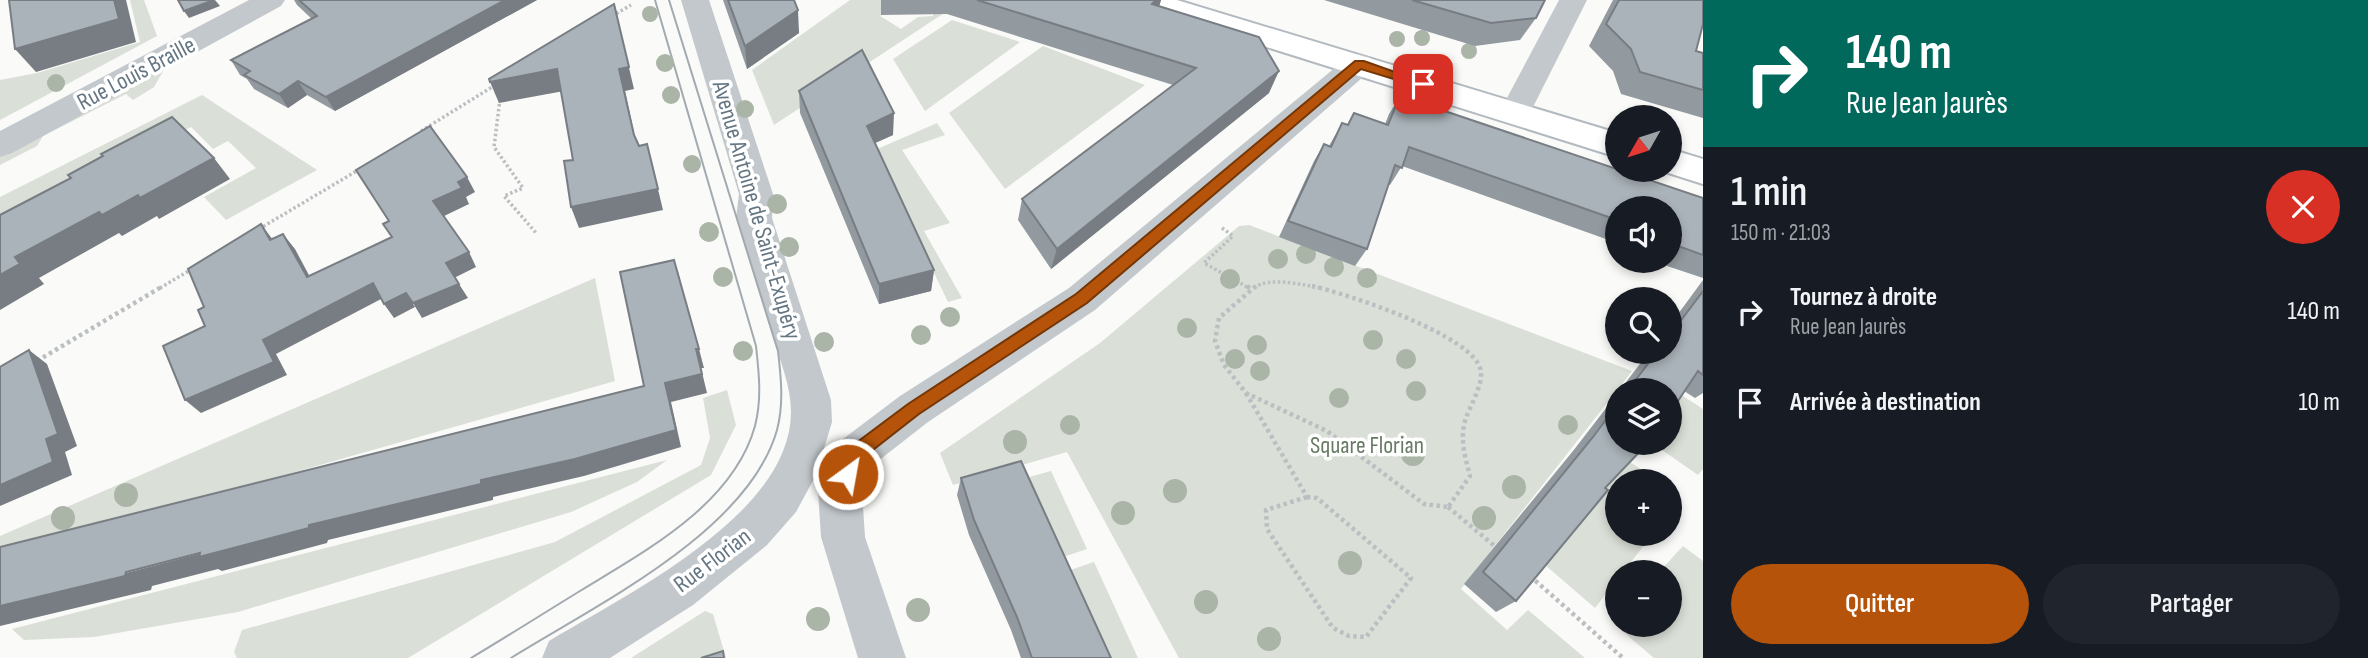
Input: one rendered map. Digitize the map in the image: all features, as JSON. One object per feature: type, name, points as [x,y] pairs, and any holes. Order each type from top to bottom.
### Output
[{"type":"main road","points":[[1146,0],[1605,141]]},
{"type":"main road","points":[[1682,165],[1703,172]]},
{"type":"street","name":"Rue Louis Braille","points":[[0,145],[271,0]]},
{"type":"street","name":"Avenue Antoine de Saint-Exupéry","points":[[695,0],[756,194],[754,218],[805,376],[812,422]]},
{"type":"street","points":[[1515,113],[1573,0]]},
{"type":"street","points":[[882,658],[843,537],[840,491],[858,452],[914,409],[1082,299],[1359,64]]},
{"type":"street","name":"Rue Florian","points":[[566,658],[727,555],[762,522],[787,488],[801,460],[812,422]]},
{"type":"path","points":[[608,19],[631,5]]},
{"type":"path","points":[[411,137],[502,81],[494,147],[523,188],[504,196],[537,233]]},
{"type":"path","points":[[248,236],[366,165]]},
{"type":"path","points":[[1222,228],[1233,236],[1204,263],[1224,276],[1233,275],[1252,289]]},
{"type":"path","points":[[36,362],[201,264]]},
{"type":"path","points":[[1307,497],[1246,393],[1224,365],[1215,341],[1219,318],[1259,284],[1295,283],[1340,292],[1448,337],[1475,356],[1481,371],[1478,389],[1465,421],[1462,445],[1470,476],[1448,507]]},
{"type":"path","points":[[1246,393],[1327,431],[1424,504],[1448,507],[1501,551]]},
{"type":"path","points":[[1307,497],[1317,498],[1411,578],[1366,637],[1349,636],[1333,628],[1268,528],[1266,510],[1307,497]]},
{"type":"path","points":[[1521,569],[1623,658]]},
{"type":"green space","points":[[130,0],[144,0],[157,36],[0,120],[0,80],[37,73],[140,42]]},
{"type":"green space","points":[[850,0],[891,0],[891,9],[880,16],[901,29],[918,17],[933,16],[934,5],[964,0],[774,125],[752,70]]},
{"type":"green space","points":[[952,20],[1020,42],[925,111],[893,59]]},
{"type":"green space","points":[[1043,46],[1145,85],[1005,189],[949,113]]},
{"type":"green space","points":[[166,66],[154,87],[133,100],[126,94],[43,136],[37,146],[0,165],[0,155]]},
{"type":"green space","points":[[202,95],[317,170],[226,220],[204,197],[256,168],[228,141],[213,149],[191,127],[109,170],[0,237],[0,197]]},
{"type":"green space","points":[[937,123],[945,135],[902,150],[950,223],[924,231],[962,298],[948,302],[875,150]]},
{"type":"green space","name":"Square Florian","points":[[1249,225],[1605,361],[1605,364],[1614,364],[1632,371],[1627,378],[1605,378],[1605,405],[1461,589],[1507,630],[1528,610],[1585,658],[1179,658],[1067,452],[953,485],[940,453],[1100,343],[1239,226]]},
{"type":"green space","points":[[595,278],[615,381],[0,556],[0,536]]},
{"type":"green space","points":[[727,390],[736,425],[711,475],[408,658],[237,658],[234,652],[242,630],[555,542],[701,465],[710,438],[703,398]]},
{"type":"green space","points":[[1682,395],[1703,409],[1703,469],[1698,475],[1669,455],[1682,455]]},
{"type":"green space","points":[[1571,455],[1605,479],[1605,546],[1644,546],[1632,560],[1605,560],[1605,595],[1595,608],[1544,564]]},
{"type":"green space","points":[[667,460],[637,482],[571,512],[238,612],[94,637],[24,640],[12,629]]},
{"type":"green space","points":[[1630,462],[1641,469],[1623,469]]},
{"type":"green space","points":[[1051,471],[1087,549],[1060,558],[1022,479]]},
{"type":"green space","points":[[1683,546],[1703,561],[1703,658],[1654,658],[1629,637],[1682,637],[1682,560],[1670,560]]},
{"type":"green space","points":[[1094,562],[1138,658],[1103,658],[1064,572]]},
{"type":"green space","points":[[705,611],[713,614],[726,658],[631,658]]},
{"type":"building","points":[[9,0],[114,0],[119,19],[15,49]]},
{"type":"building","points":[[178,0],[214,0],[184,11]]},
{"type":"building","points":[[299,0],[505,0],[326,97],[298,81],[279,94],[244,75],[250,71],[231,60],[317,16]]},
{"type":"building","points":[[728,0],[794,0],[798,10],[745,46]]},
{"type":"building","points":[[977,0],[1156,0],[1152,4],[1259,37],[1279,71],[1057,249],[1022,199],[1196,68]]},
{"type":"building","points":[[1412,0],[1545,0],[1536,18],[1491,23]]},
{"type":"building","points":[[1619,0],[1703,0],[1703,24],[1696,51],[1703,53],[1703,90],[1640,72],[1631,49],[1606,24]]},
{"type":"building","points":[[614,4],[629,67],[619,69],[634,135],[639,146],[647,144],[658,189],[571,207],[564,161],[573,160],[557,69],[490,82],[489,79]]},
{"type":"building","points":[[862,50],[894,113],[867,126],[934,270],[879,284],[799,91]]},
{"type":"building","points":[[1400,96],[1605,165],[1605,182],[1655,182],[1703,198],[1703,255],[1682,247],[1682,196],[1605,196],[1605,216],[1409,147],[1402,168],[1395,165],[1367,249],[1288,221],[1324,144],[1331,147],[1342,123],[1348,125],[1354,113],[1388,125]]},
{"type":"building","points":[[172,117],[214,158],[140,198],[138,195],[102,215],[99,212],[15,257],[20,264],[0,275],[0,215],[71,178],[68,175],[103,156],[101,154]]},
{"type":"building","points":[[430,126],[467,177],[458,182],[462,188],[433,201],[469,252],[446,263],[459,284],[413,303],[406,293],[384,304],[373,283],[263,340],[274,362],[185,400],[163,346],[205,326],[198,310],[204,307],[188,269],[261,224],[270,240],[283,234],[307,277],[392,237],[383,224],[389,221],[356,170]]},
{"type":"building","points":[[674,260],[699,349],[696,349],[702,374],[665,383],[676,430],[575,459],[481,480],[481,484],[309,525],[309,528],[199,557],[200,553],[126,572],[125,576],[0,606],[0,547],[644,386],[620,272]]},
{"type":"building","points":[[1703,291],[1703,375],[1698,371],[1682,395],[1682,378],[1637,378],[1648,364],[1682,364],[1682,319]]},
{"type":"building","points":[[29,350],[58,434],[46,439],[53,462],[0,485],[0,367]]},
{"type":"building","points":[[1605,421],[1605,455],[1637,455],[1623,469],[1605,469],[1605,494],[1516,601],[1483,572]]},
{"type":"building","points":[[1021,461],[1111,658],[1032,658],[974,520],[961,478]]},
{"type":"building","points":[[723,651],[724,658],[701,658]]},
{"type":"tram line","points":[[471,658],[632,559],[684,523],[728,479],[744,454],[755,426],[759,396],[756,346],[655,0]]},
{"type":"tram line","points":[[511,658],[625,589],[703,533],[735,501],[761,467],[777,430],[781,400],[778,351],[669,0]]},
{"type":"route","points":[[848,474],[858,452],[914,409],[1082,299],[1359,64],[1423,84]]}]
